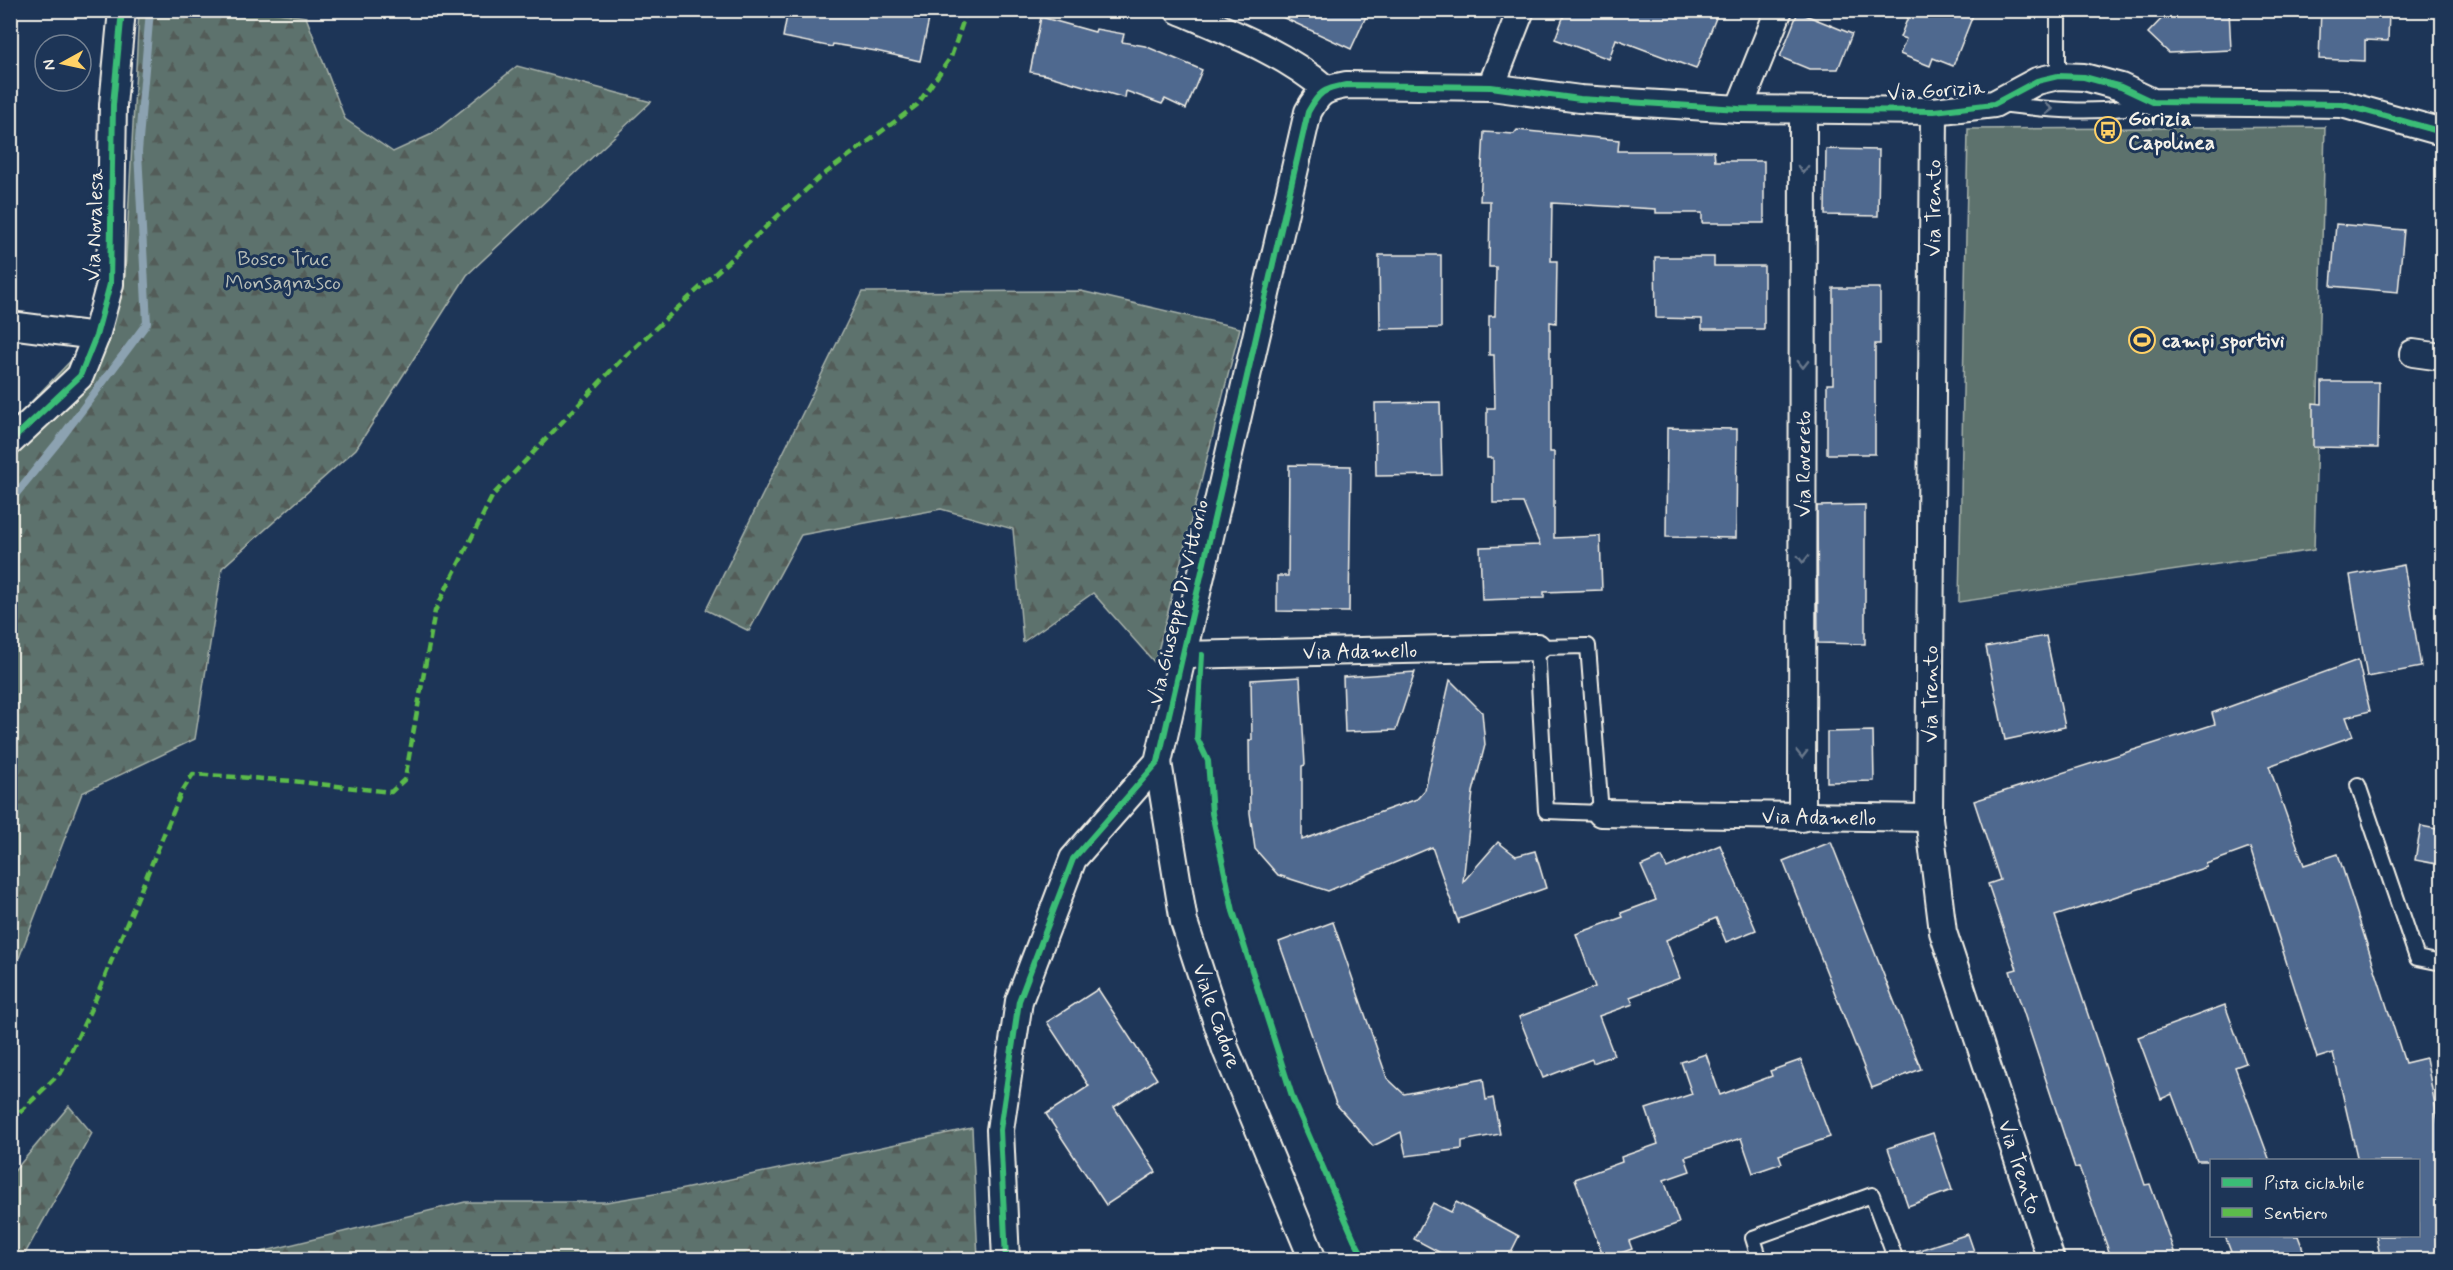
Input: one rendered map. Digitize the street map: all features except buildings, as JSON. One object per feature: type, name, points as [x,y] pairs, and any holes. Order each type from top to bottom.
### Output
[{"type":"street","name":"Via Novalesa","points":[[10,442],[80,376],[96,336],[110,284],[113,105],[122,10]]},
{"type":"street","points":[[1178,10],[1247,39],[1314,79],[1326,89],[1346,85],[1491,87],[1521,10]]},
{"type":"street","points":[[1739,109],[1779,10]]},
{"type":"street","name":"Via Gorizia","points":[[1491,87],[1580,99],[1739,109],[1934,111],[1994,104],[2037,81],[2058,76],[2084,77],[2104,82],[2153,102],[2342,104],[2442,132]]},
{"type":"street","name":"Via Giuseppe Di Vittorio","points":[[1006,1260],[999,1130],[1019,1001],[1073,859],[1158,762],[1308,112],[1316,98],[1326,89]]},
{"type":"street","name":"Via Rovereto","points":[[1802,818],[1803,111]]},
{"type":"street","name":"Via Trento","points":[[1934,111],[1929,818],[1943,932],[2051,1260]]},
{"type":"street","points":[[10,325],[96,336]]},
{"type":"street","points":[[2413,353],[2442,357]]},
{"type":"street","name":"Via Adamello","points":[[1182,655],[1537,647]]},
{"type":"street","name":"Viale Cadore","points":[[1158,762],[1185,921],[1226,1050],[1313,1260]]},
{"type":"street","name":"Via Adamello","points":[[1601,813],[1802,818],[1929,818]]},
{"type":"lane","points":[[2058,10],[2058,76]]},
{"type":"lane","points":[[1994,104],[2037,109],[2129,110],[2153,102]]},
{"type":"lane","points":[[1588,646],[1601,813],[1546,811],[1537,647],[1588,646]]},
{"type":"lane","points":[[2358,785],[2417,958],[2442,963]]},
{"type":"lane","points":[[1760,1260],[1753,1238],[1872,1195],[1896,1260]]},
{"type":"green space","name":"Bosco Truc Monsagnasco","points":[[257,10],[306,17],[345,119],[393,152],[432,134],[517,66],[651,102],[467,275],[356,449],[222,568],[195,739],[82,793],[11,979],[11,423],[82,349],[92,381],[125,276],[139,11]]},
{"type":"green space","name":"campi sportivi","points":[[2325,127],[2314,550],[1959,602],[1968,129]]},
{"type":"green space","points":[[1081,291],[1240,328],[1155,663],[1093,593],[1023,642],[1013,529],[941,509],[801,535],[749,631],[706,610],[862,292]]},
{"type":"green space","points":[[69,1106],[92,1133],[22,1259],[11,1259],[11,1175]]},
{"type":"green space","points":[[972,1128],[978,1259],[262,1259],[261,1252],[465,1202],[606,1202],[679,1190]]},
{"type":"waterway","points":[[10,501],[58,442],[147,323],[138,152],[150,10]]},
{"type":"marked path","points":[[10,1122],[62,1071],[96,998],[181,793],[193,774],[293,781],[391,792],[405,779],[435,611],[493,495],[621,360],[819,178],[917,105],[951,57],[967,10]]},
{"type":"cycle path","points":[[10,442],[80,376],[96,336],[110,284],[113,105],[122,10]]},
{"type":"cycle path","points":[[1006,1260],[1000,1130],[1019,1001],[1073,859],[1158,762],[1308,112],[1322,92],[1346,85],[1491,87],[1580,99],[1739,109],[1934,111],[1994,104],[2037,81],[2058,76],[2084,77],[2121,87],[2153,102],[2342,104],[2442,132]]},
{"type":"cycle path","points":[[1202,655],[1197,738],[1208,761],[1212,813],[1233,911],[1293,1099],[1365,1260]]},
{"type":"place","name":"Gorizia Capolinea","points":[[2108,130]]},
{"type":"place","name":"campi sportivi","points":[[2142,340]]}]
